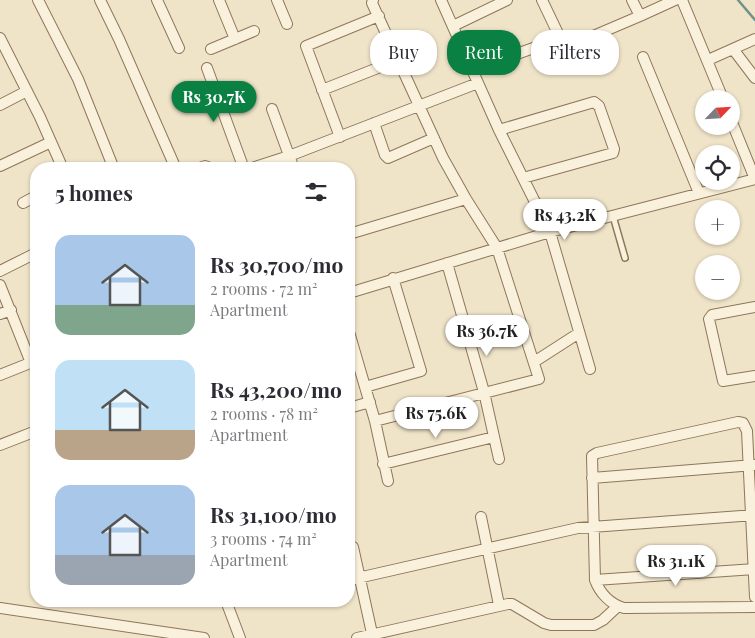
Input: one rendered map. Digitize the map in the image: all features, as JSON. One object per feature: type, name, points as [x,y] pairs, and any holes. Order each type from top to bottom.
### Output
[{"type":"street","points":[[38,0],[78,79],[111,162]]},
{"type":"street","points":[[100,0],[127,56],[173,162]]},
{"type":"street","points":[[157,0],[179,48]]},
{"type":"street","points":[[219,0],[235,39]]},
{"type":"street","points":[[277,0],[287,24]]},
{"type":"street","points":[[373,0],[372,3],[385,30]]},
{"type":"street","points":[[441,0],[455,30]]},
{"type":"street","points":[[453,26],[507,0]]},
{"type":"street","points":[[632,0],[640,16]]},
{"type":"street","points":[[607,30],[675,0]]},
{"type":"street","points":[[682,0],[720,90]]},
{"type":"street","points":[[546,1],[558,30]]},
{"type":"street","points":[[340,136],[306,46],[379,16]]},
{"type":"street","points":[[210,49],[254,31]]},
{"type":"street","points":[[708,60],[755,39]]},
{"type":"street","points":[[1,44],[27,92],[60,162]]},
{"type":"street","points":[[733,49],[755,78]]},
{"type":"street","points":[[643,57],[699,193]]},
{"type":"street","points":[[207,68],[241,162]]},
{"type":"street","points":[[322,90],[370,71]]},
{"type":"street","points":[[375,421],[539,379],[498,248],[466,199],[443,158],[405,75]]},
{"type":"street","points":[[474,75],[499,130],[550,232],[590,369]]},
{"type":"street","points":[[271,162],[478,83]]},
{"type":"street","points":[[0,105],[27,92]]},
{"type":"street","points":[[499,130],[594,102],[599,106],[614,149],[612,153],[523,178]]},
{"type":"street","points":[[272,109],[291,162]]},
{"type":"street","points":[[374,123],[385,155],[388,158],[434,138]]},
{"type":"street","points":[[355,291],[550,232],[755,179],[737,135]]},
{"type":"street","points":[[0,166],[51,142]]},
{"type":"street","points":[[23,203],[30,199]]},
{"type":"street","points":[[355,232],[466,199]]},
{"type":"street","points":[[0,271],[30,256]]},
{"type":"street","points":[[447,263],[484,392],[500,459]]},
{"type":"street","points":[[365,387],[421,371],[393,278]]},
{"type":"street","points":[[0,285],[30,353]]},
{"type":"street","points":[[755,307],[712,315],[709,319],[723,381],[755,376]]},
{"type":"street","points":[[0,314],[10,310]]},
{"type":"street","points":[[534,362],[579,333]]},
{"type":"street","points":[[355,358],[370,402],[388,480]]},
{"type":"street","points":[[0,375],[30,364]]},
{"type":"street","points":[[355,406],[370,402]]},
{"type":"street","points":[[755,597],[752,465],[747,431],[743,423],[738,422],[596,452],[592,456],[595,580],[601,592],[618,606],[628,608],[755,607]]},
{"type":"street","points":[[0,445],[30,433]]},
{"type":"street","points":[[383,464],[494,437]]},
{"type":"street","points":[[592,478],[752,465]]},
{"type":"street","points":[[355,579],[593,526],[753,515]]},
{"type":"street","points":[[481,517],[499,605]]},
{"type":"street","points":[[355,556],[373,636]]},
{"type":"street","points":[[595,580],[754,569]]},
{"type":"street","points":[[357,638],[373,636],[499,605],[512,604],[544,623],[551,625],[597,624],[618,606]]},
{"type":"street","points":[[228,607],[240,638]]},
{"type":"street","points":[[0,608],[204,638]]},
{"type":"lane","points":[[612,216],[625,258]]},
{"type":"waterway","points":[[738,0],[755,20]]}]
